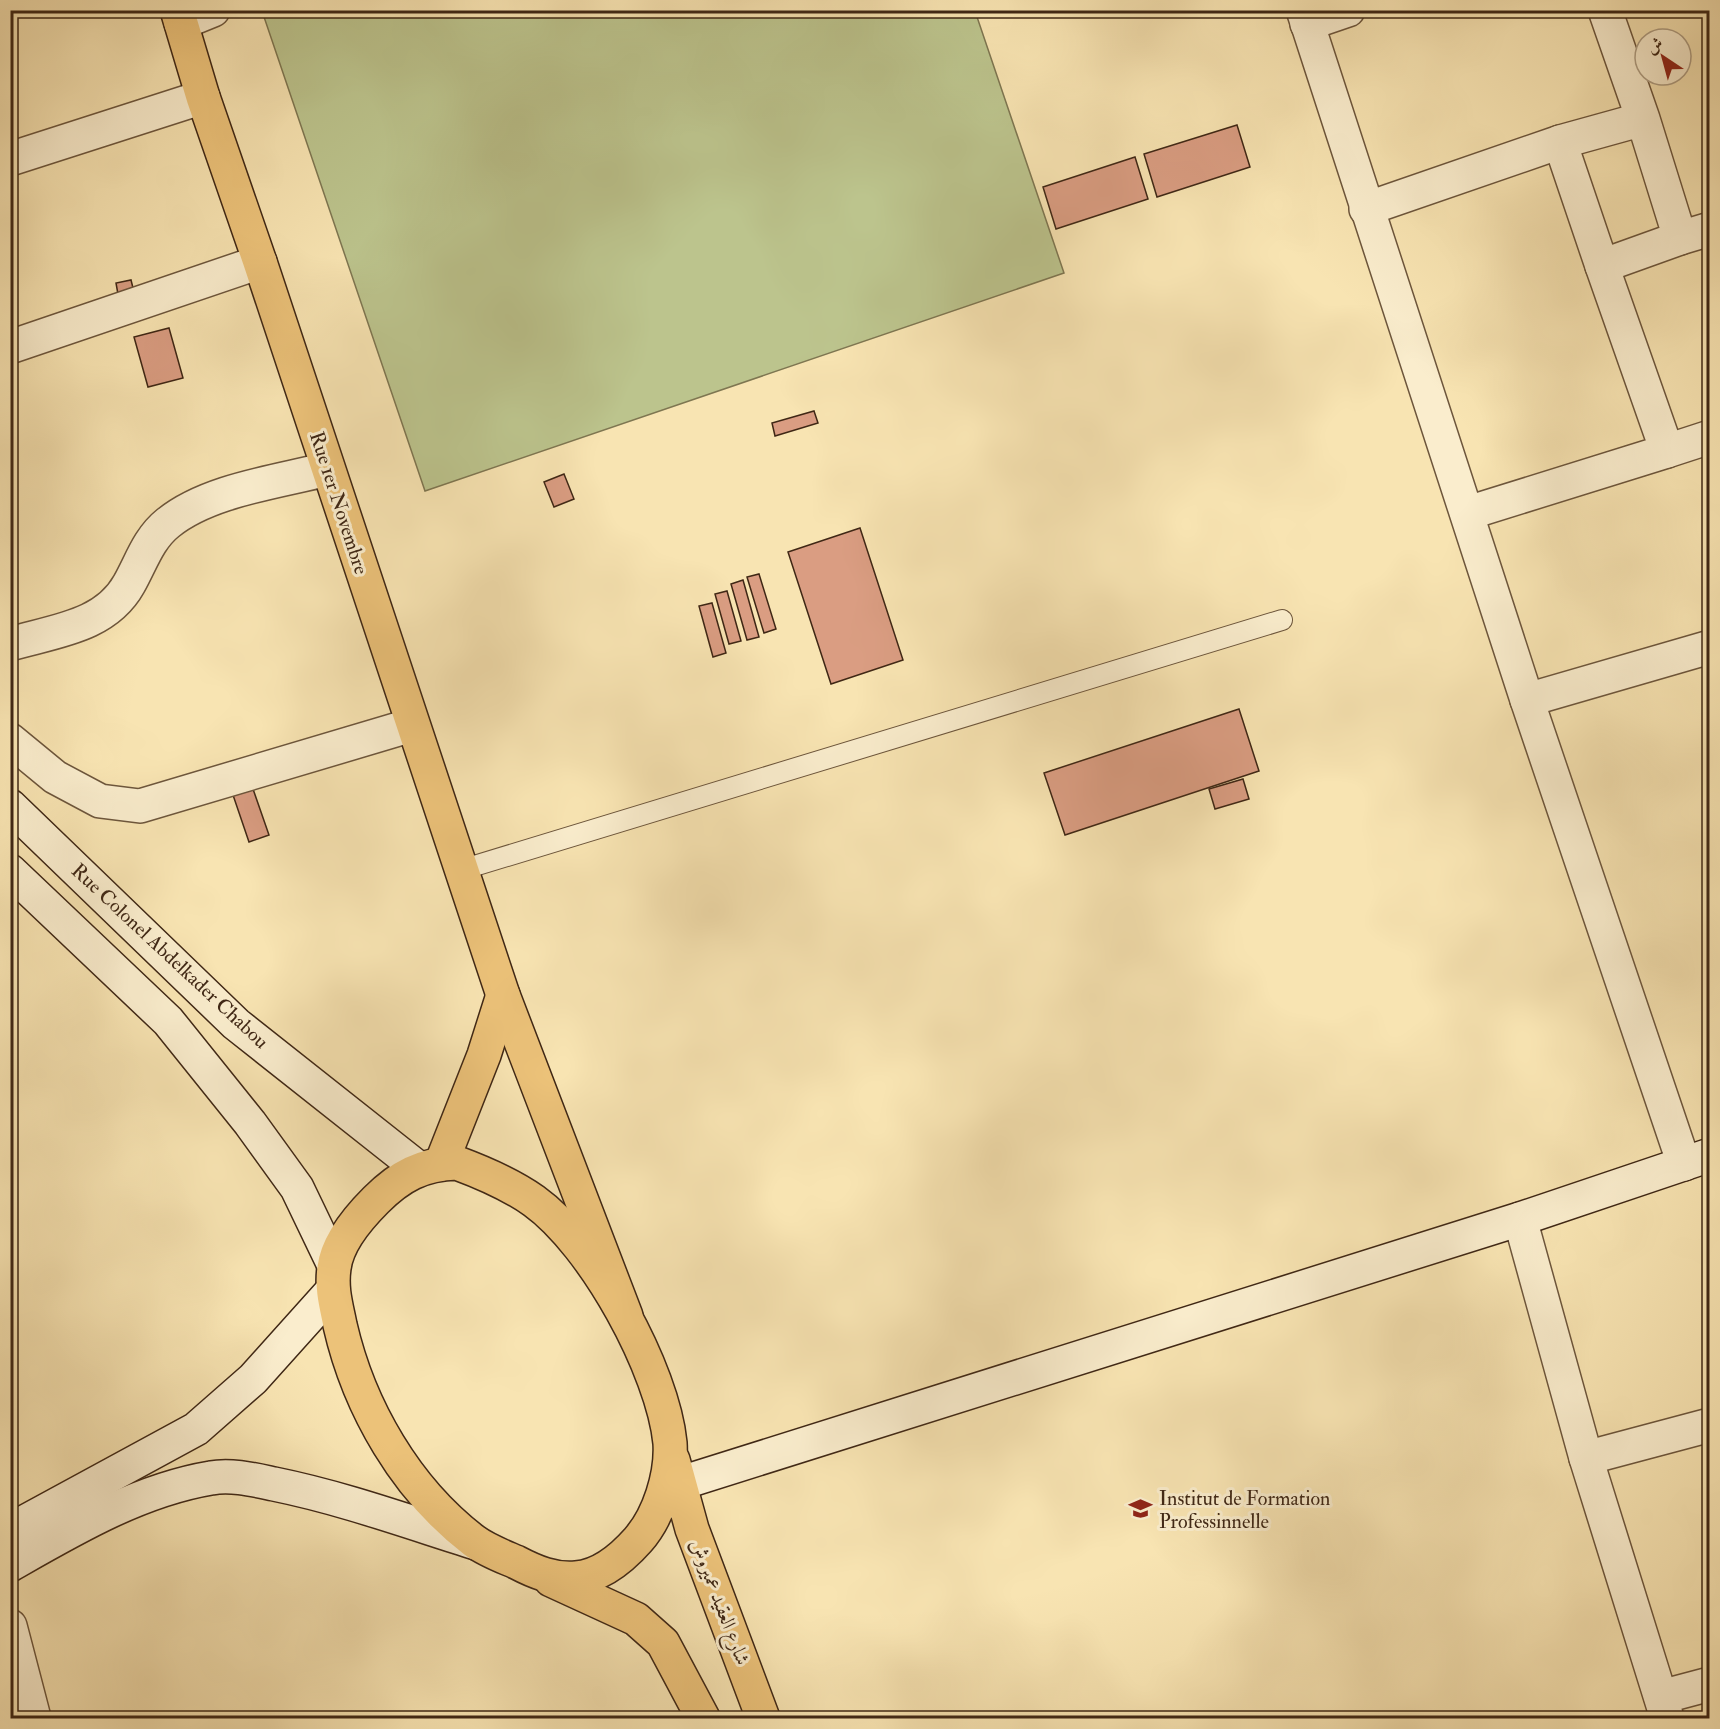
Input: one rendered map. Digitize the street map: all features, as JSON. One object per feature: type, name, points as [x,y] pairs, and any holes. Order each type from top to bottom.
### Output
[{"type":"main road","name":"Rue 1er Novembre","points":[[179,17],[202,97],[260,262],[460,870],[503,994],[626,1316]]},
{"type":"main road","points":[[430,1166],[484,1055],[503,994]]},
{"type":"main road","points":[[542,1575],[572,1579],[587,1577],[611,1565],[647,1530],[668,1475],[670,1443],[648,1365],[626,1316],[568,1232],[535,1202],[492,1175],[457,1163],[430,1166],[379,1197],[359,1218],[340,1250],[333,1278],[347,1354],[367,1406],[400,1462],[435,1505],[476,1543],[542,1575],[636,1619],[657,1637],[684,1678],[703,1719]]},
{"type":"main road","name":"شارع العقيد عميروش","points":[[670,1443],[678,1484],[764,1719]]},
{"type":"street","points":[[179,17],[213,10]]},
{"type":"street","points":[[654,1514],[678,1484],[1520,1219],[1697,1160],[1527,700],[1305,17],[1348,10]]},
{"type":"street","points":[[1602,266],[1695,233],[1643,119],[1605,10]]},
{"type":"street","points":[[10,159],[202,97]]},
{"type":"street","points":[[1366,209],[1560,142],[1643,119]]},
{"type":"street","points":[[1560,142],[1667,451]]},
{"type":"street","points":[[10,347],[260,262]]},
{"type":"street","points":[[1468,513],[1710,437]]},
{"type":"street","points":[[10,644],[92,621],[114,604],[128,586],[150,543],[167,524],[200,502],[327,469]]},
{"type":"street","points":[[1527,700],[1710,647]]},
{"type":"street","points":[[10,740],[56,777],[100,801],[140,806],[412,725]]},
{"type":"street","name":"Rue Colonel Abdelkader Chabou","points":[[10,806],[236,1024],[430,1166]]},
{"type":"street","points":[[10,871],[168,1021],[250,1123],[297,1188],[333,1278],[253,1379],[196,1429],[10,1530]]},
{"type":"street","points":[[1520,1219],[1586,1458],[1664,1708],[1710,1684]]},
{"type":"street","points":[[1586,1458],[1710,1425]]},
{"type":"street","points":[[10,1565],[68,1532],[121,1507],[166,1488],[213,1477],[253,1480],[320,1494],[476,1543]]},
{"type":"street","points":[[10,1626],[16,1670],[34,1719]]},
{"type":"lane","points":[[460,870],[1282,620]]},
{"type":"green space","points":[[262,11],[975,11],[1064,273],[425,491]]},
{"type":"building","points":[[1237,125],[1250,167],[1157,197],[1144,154]]},
{"type":"building","points":[[1135,157],[1148,199],[1056,229],[1043,187]]},
{"type":"building","points":[[131,280],[135,296],[119,300],[116,283]]},
{"type":"building","points":[[169,328],[183,378],[148,387],[134,337]]},
{"type":"building","points":[[814,411],[818,423],[775,436],[772,423]]},
{"type":"building","points":[[564,474],[574,499],[554,507],[544,482]]},
{"type":"building","points":[[860,528],[903,660],[831,684],[788,552]]},
{"type":"building","points":[[759,574],[776,629],[764,633],[747,577]]},
{"type":"building","points":[[743,580],[759,637],[747,640],[731,584]]},
{"type":"building","points":[[727,591],[741,641],[729,644],[715,594]]},
{"type":"building","points":[[712,603],[726,653],[713,657],[699,606]]},
{"type":"building","points":[[1239,709],[1259,771],[1065,835],[1044,773]]},
{"type":"building","points":[[1243,779],[1249,799],[1215,809],[1209,789]]},
{"type":"building","points":[[253,789],[269,835],[249,842],[233,795]]},
{"type":"place","name":"Institut de Formation Professinnelle","points":[[1141,1509]]}]
